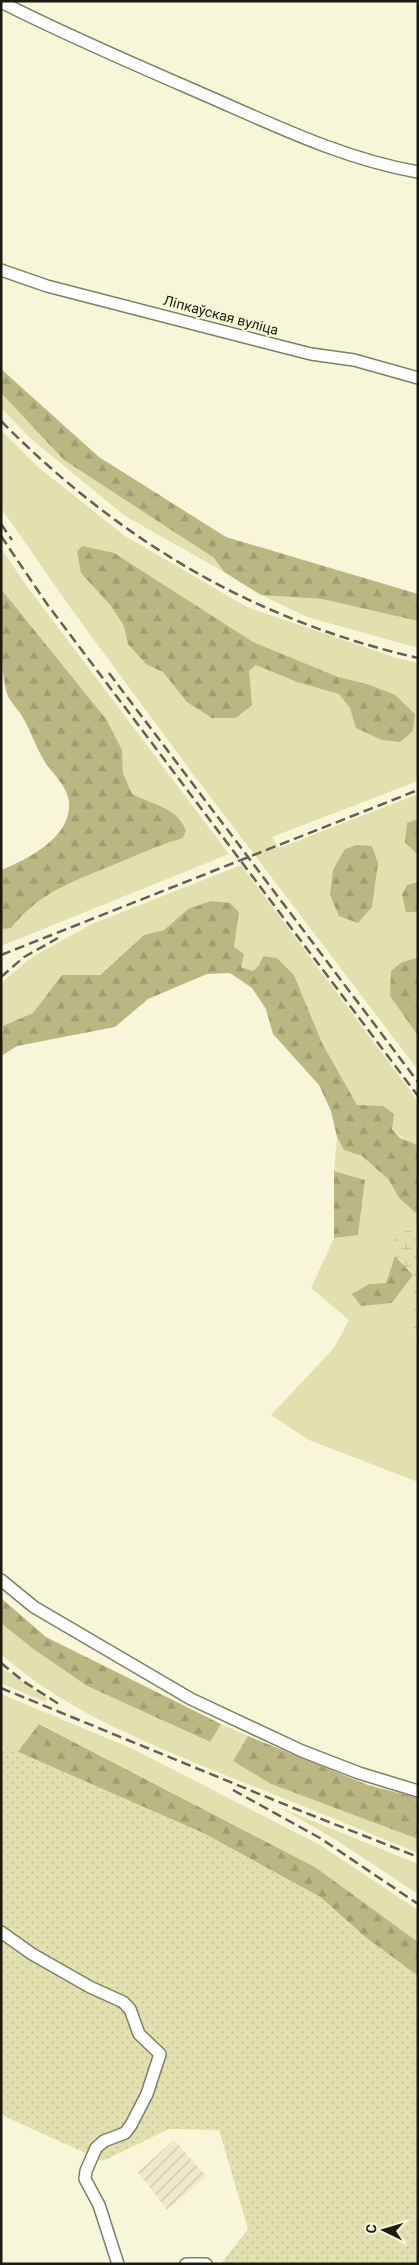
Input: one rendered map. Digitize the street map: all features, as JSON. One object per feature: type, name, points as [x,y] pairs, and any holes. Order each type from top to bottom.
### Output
[{"type":"street","points":[[1,2],[114,56],[295,134],[370,161],[418,172]]},
{"type":"street","name":"Ліпкаўская вуліца","points":[[1,270],[18,277],[256,340],[311,354],[354,360],[418,378]]},
{"type":"street","points":[[1,1580],[34,1607],[191,1698],[302,1751],[359,1773],[418,1791]]},
{"type":"street","points":[[1,1932],[32,1954],[90,1987],[123,2002],[130,2009],[139,2034],[160,2054],[147,2094],[131,2125],[125,2133],[104,2141],[96,2148],[86,2170],[85,2179],[99,2205],[118,2264]]},
{"type":"street","points":[[186,2264],[206,2264]]},
{"type":"shaded area","points":[[174,2140],[206,2176],[167,2210],[138,2172]]},
{"type":"green space","points":[[1,369],[99,457],[226,537],[418,594],[418,621],[322,599],[261,595],[224,572],[214,558],[64,460],[1,393]]},
{"type":"green space","points":[[1,393],[64,460],[214,558],[224,572],[125,516],[30,438],[1,408]]},
{"type":"green space","points":[[1,430],[38,467],[125,536],[247,607],[397,658],[418,663],[418,781],[272,837],[279,848],[418,794],[418,959],[402,962],[390,996],[418,1036],[418,1070],[193,774],[72,610],[1,508]]},
{"type":"green space","points":[[82,546],[114,553],[253,642],[338,677],[370,685],[395,695],[415,714],[413,731],[400,742],[382,740],[356,728],[350,708],[339,694],[297,682],[256,665],[249,671],[252,705],[236,718],[212,718],[187,702],[163,672],[146,664],[128,644],[124,626],[111,606],[81,573],[77,552]]},
{"type":"green space","points":[[1,548],[26,585],[229,854],[1,946],[1,929],[11,928],[21,915],[60,886],[165,843],[165,808],[147,802],[132,794],[123,773],[122,750],[44,643],[1,589]]},
{"type":"green space","points":[[1,589],[106,719],[122,750],[123,773],[132,794],[170,811],[186,830],[183,838],[82,877],[51,893],[37,902],[11,928],[1,929],[1,870],[35,853],[56,836],[68,815],[69,802],[65,789],[45,762],[25,721],[7,694],[2,657]]},
{"type":"green space","points":[[261,595],[322,599],[418,621],[418,648],[307,617]]},
{"type":"green space","points":[[418,819],[418,855],[405,842],[407,823]]},
{"type":"green space","points":[[357,845],[372,846],[378,863],[372,907],[358,923],[339,916],[330,895],[333,870],[345,849]]},
{"type":"green space","points":[[241,865],[418,1101],[418,1145],[395,1131],[383,1107],[357,1106],[322,1043],[294,975],[277,958],[263,956],[259,965],[253,971],[241,967],[234,947],[239,912],[188,909],[164,930],[144,935],[99,975],[62,975],[33,1013],[1,1029],[1,983],[32,957],[92,924]]},
{"type":"green space","points":[[418,882],[418,912],[406,912],[402,895],[407,885]]},
{"type":"green space","points":[[211,901],[230,903],[239,912],[234,947],[244,954],[241,967],[253,971],[259,965],[263,956],[277,958],[294,975],[322,1043],[357,1105],[383,1106],[394,1114],[392,1129],[400,1138],[418,1145],[418,1215],[399,1198],[389,1180],[362,1156],[344,1150],[337,1137],[331,1111],[319,1085],[273,1034],[266,1009],[252,988],[230,973],[207,974],[148,999],[115,1027],[17,1046],[1,1056],[3,1026],[33,1013],[62,975],[100,975],[144,935],[164,930],[188,909]]},
{"type":"green space","points":[[417,958],[418,1036],[390,996],[391,971],[402,962]]},
{"type":"green space","points":[[337,1137],[344,1150],[362,1156],[389,1180],[399,1198],[418,1215],[418,1232],[411,1230],[394,1234],[395,1256],[386,1283],[369,1284],[392,1303],[413,1275],[410,1313],[418,1349],[418,1482],[309,1440],[271,1415],[334,1348],[349,1320],[311,1288],[334,1238],[358,1234],[365,1180],[334,1171]]},
{"type":"green space","points":[[334,1171],[365,1180],[358,1235],[334,1238]]},
{"type":"green space","points":[[411,1230],[418,1232],[418,1349],[410,1313],[413,1275],[395,1256],[394,1234]]},
{"type":"green space","points":[[395,1256],[413,1275],[392,1303],[361,1306],[352,1294],[369,1284],[386,1283]]},
{"type":"green space","points":[[1,1598],[46,1637],[221,1724],[210,1742],[87,1686],[32,1648],[1,1623]]},
{"type":"green space","points":[[1,1623],[32,1648],[87,1686],[209,1742],[221,1724],[248,1736],[233,1761],[271,1784],[418,1839],[418,1853],[168,1751],[80,1709],[26,1675],[1,1654]]},
{"type":"green space","points":[[1,1667],[47,1698],[45,1702],[1,1683]]},
{"type":"green space","points":[[1,1694],[133,1749],[320,1845],[418,1910],[418,1942],[315,1867],[40,1724],[17,1753],[5,1746],[1,1751]]},
{"type":"green space","points":[[39,1724],[315,1867],[418,1942],[418,1976],[365,1937],[320,1897],[203,1833],[17,1753]]},
{"type":"green space","points":[[248,1736],[368,1785],[418,1798],[418,1839],[271,1784],[233,1761]]},
{"type":"green space","points":[[5,1746],[203,1833],[320,1897],[365,1937],[418,1976],[418,2264],[221,2264],[248,2229],[219,2130],[169,2129],[103,2161],[6,2117],[1,2112],[1,1751]]},
{"type":"green space","points":[[281,1808],[418,1864],[418,1894],[336,1840]]},
{"type":"railway","points":[[1,421],[46,464],[93,503],[142,539],[192,570],[245,598],[300,622],[358,642],[418,658]]},
{"type":"railway","points":[[1,524],[12,540]]},
{"type":"railway","points":[[1,536],[47,604],[418,1096]]},
{"type":"railway","points":[[109,673],[418,1082]]},
{"type":"railway","points":[[1,955],[418,790]]},
{"type":"railway","points":[[1,977],[24,957],[58,938]]},
{"type":"railway","points":[[1,1663],[23,1681],[62,1706]]},
{"type":"railway","points":[[1,1688],[418,1857]]},
{"type":"railway","points":[[233,1790],[320,1838],[418,1904]]}]
